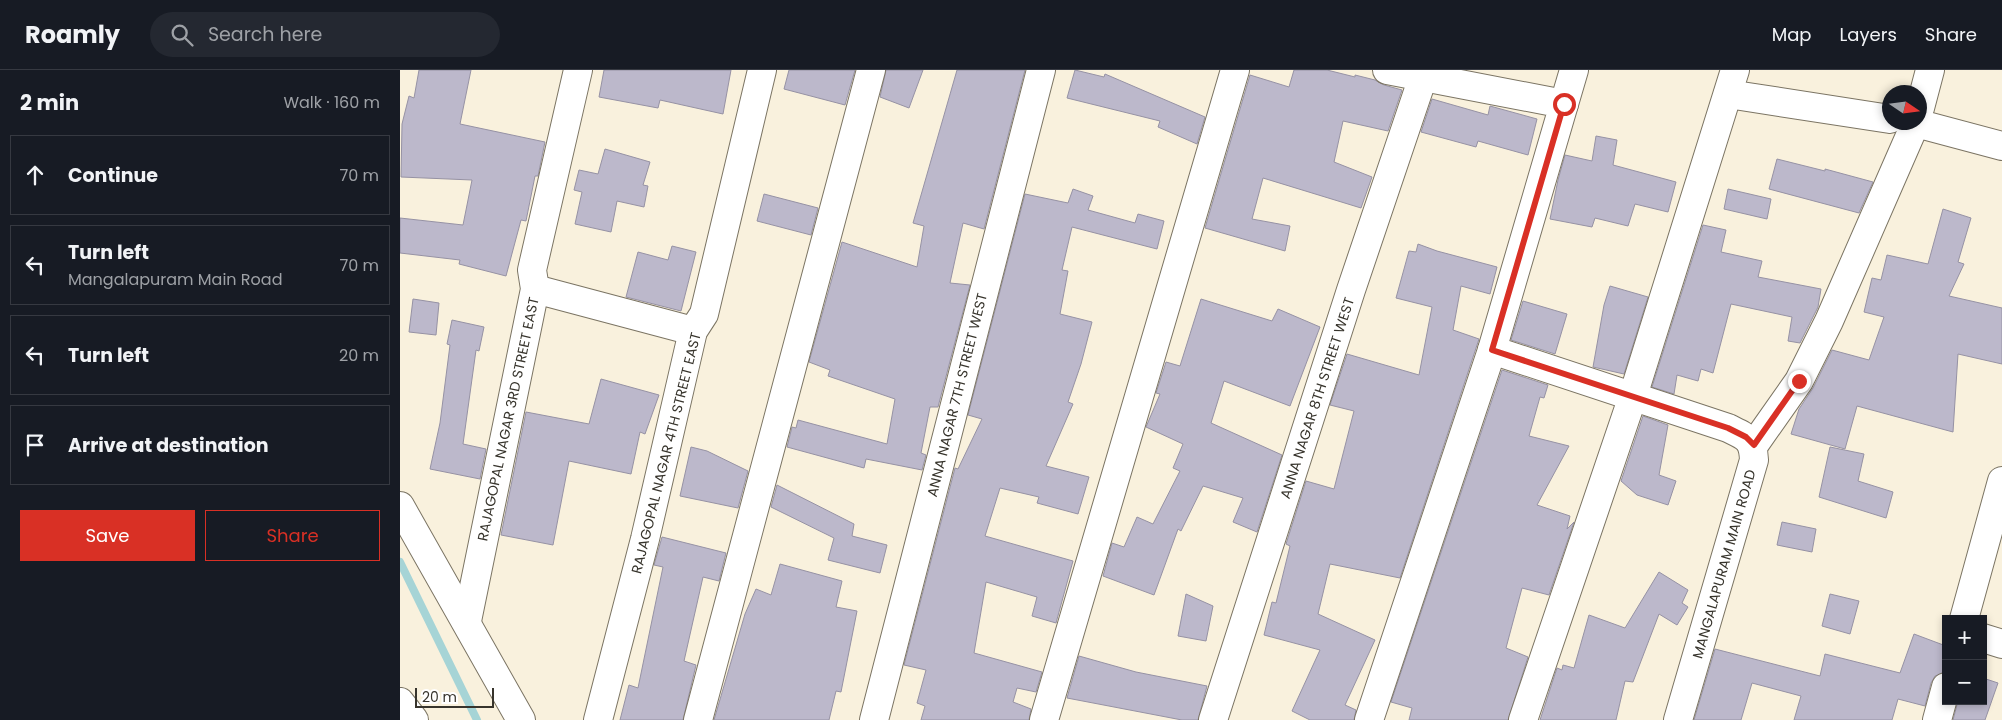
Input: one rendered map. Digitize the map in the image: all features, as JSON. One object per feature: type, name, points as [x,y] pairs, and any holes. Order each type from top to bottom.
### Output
[{"type":"street","name":"RAJAGOPAL NAGAR 3RD STREET EAST","points":[[467,621],[535,289],[532,270],[578,70]]},
{"type":"street","name":"RAJAGOPAL NAGAR 4TH STREET EAST","points":[[598,720],[645,539],[694,331],[704,314],[762,70]]},
{"type":"street","points":[[698,720],[871,70]]},
{"type":"street","name":"ANNA NAGAR 7TH STREET WEST","points":[[874,720],[1041,70]]},
{"type":"street","points":[[1044,720],[1234,70]]},
{"type":"street","points":[[1387,70],[1564,104]]},
{"type":"street","points":[[1369,720],[1492,350],[1574,70]]},
{"type":"street","points":[[1926,85],[1930,70]]},
{"type":"street","name":"ANNA NAGAR 8TH STREET WEST","points":[[1213,720],[1423,77]]},
{"type":"street","points":[[1523,720],[1633,396],[1732,82],[1882,117]]},
{"type":"street","points":[[1927,126],[2002,146]]},
{"type":"street","points":[[1492,350],[1728,428],[1746,437],[1754,445],[1799,381],[1829,321],[1911,130]]},
{"type":"street","points":[[535,289],[694,331]]},
{"type":"street","name":"MANGALAPURAM MAIN ROAD","points":[[1678,720],[1754,460],[1754,445]]},
{"type":"street","points":[[1965,615],[2002,481]]},
{"type":"street","points":[[400,506],[467,621],[521,720]]},
{"type":"street","points":[[1987,639],[2002,644]]},
{"type":"street","points":[[400,702],[414,720]]},
{"type":"street","points":[[1937,720],[1942,702]]},
{"type":"building","points":[[419,70],[471,70],[460,124],[545,142],[538,176],[535,176],[526,221],[521,220],[506,276],[459,264],[460,260],[400,253],[400,218],[463,225],[472,180],[401,177],[402,124],[409,96],[414,98]]},
{"type":"building","points":[[604,70],[731,70],[723,114],[660,100],[658,108],[599,97]]},
{"type":"building","points":[[789,70],[855,70],[845,105],[784,89]]},
{"type":"building","points":[[886,70],[923,70],[909,108],[880,97]]},
{"type":"building","points":[[957,70],[1025,70],[984,229],[963,223],[950,283],[970,285],[938,407],[930,407],[921,453],[926,455],[922,470],[866,459],[864,468],[787,447],[792,427],[796,428],[798,420],[887,444],[895,399],[828,376],[830,370],[809,362],[842,242],[917,267],[924,226],[913,223]]},
{"type":"building","points":[[1075,70],[1104,77],[1105,74],[1205,117],[1197,144],[1158,127],[1160,121],[1067,98]]},
{"type":"building","points":[[1294,70],[1327,70],[1355,77],[1355,75],[1402,90],[1388,131],[1343,121],[1334,162],[1372,177],[1361,208],[1263,178],[1252,219],[1290,226],[1285,251],[1205,228],[1250,75],[1289,87]]},
{"type":"building","points":[[1432,99],[1488,115],[1490,106],[1537,119],[1528,155],[1478,141],[1476,147],[1421,132]]},
{"type":"building","points":[[1596,136],[1617,140],[1613,165],[1676,182],[1668,212],[1635,204],[1628,226],[1595,218],[1592,227],[1550,219],[1565,155],[1592,161]]},
{"type":"building","points":[[605,149],[650,162],[643,185],[648,186],[644,207],[617,201],[611,232],[575,224],[582,192],[574,190],[579,170],[598,174]]},
{"type":"building","points":[[1777,159],[1873,182],[1859,213],[1769,189]]},
{"type":"building","points":[[1073,189],[1093,196],[1088,210],[1135,223],[1138,214],[1164,221],[1157,249],[1072,227],[1062,270],[1068,271],[1060,314],[1092,322],[1081,364],[1068,402],[1073,404],[1046,466],[1089,477],[1078,514],[1037,503],[1039,497],[1000,488],[985,536],[1073,561],[1056,623],[1032,616],[1037,597],[986,582],[974,653],[1042,672],[1036,692],[1017,688],[1013,702],[1031,709],[1029,720],[921,720],[925,706],[917,703],[926,670],[904,665],[955,468],[958,469],[982,419],[968,415],[1025,194],[1068,203]]},
{"type":"building","points":[[1728,189],[1771,199],[1767,219],[1724,209]]},
{"type":"building","points":[[764,194],[818,208],[811,235],[757,221]]},
{"type":"building","points":[[1943,209],[1971,218],[1958,262],[1964,264],[1949,296],[2002,308],[2002,364],[1958,354],[1953,432],[1857,406],[1845,449],[1791,434],[1799,409],[1813,388],[1832,350],[1869,360],[1884,317],[1864,312],[1872,278],[1881,280],[1887,255],[1928,264]]},
{"type":"building","points":[[1703,225],[1726,230],[1721,252],[1762,261],[1758,277],[1821,289],[1818,307],[1800,343],[1788,341],[1792,317],[1731,304],[1713,373],[1701,369],[1698,381],[1677,375],[1674,394],[1652,387]]},
{"type":"building","points":[[1418,244],[1497,267],[1490,294],[1461,286],[1453,330],[1479,339],[1400,578],[1330,564],[1318,614],[1375,640],[1345,705],[1356,710],[1354,720],[1310,720],[1292,711],[1320,650],[1264,635],[1272,602],[1276,603],[1290,546],[1286,544],[1306,481],[1334,489],[1354,411],[1330,405],[1347,354],[1419,375],[1432,307],[1396,298],[1409,251],[1416,252]]},
{"type":"building","points":[[672,246],[696,252],[681,311],[626,297],[638,252],[668,260]]},
{"type":"building","points":[[1610,286],[1648,297],[1624,374],[1593,367],[1604,305]]},
{"type":"building","points":[[413,299],[439,303],[436,335],[409,332]]},
{"type":"building","points":[[1201,299],[1272,321],[1278,309],[1320,327],[1290,406],[1224,381],[1211,423],[1282,455],[1257,532],[1233,522],[1243,498],[1203,486],[1181,531],[1178,529],[1154,595],[1103,576],[1112,543],[1124,547],[1137,517],[1153,524],[1180,471],[1173,468],[1183,444],[1146,427],[1160,394],[1156,393],[1166,362],[1180,366]]},
{"type":"building","points":[[1523,301],[1567,314],[1555,354],[1511,340]]},
{"type":"building","points":[[452,320],[484,327],[479,351],[476,350],[463,444],[486,449],[480,479],[430,469],[440,423],[450,345],[447,344]]},
{"type":"building","points":[[1502,370],[1548,385],[1544,398],[1540,397],[1529,436],[1569,446],[1537,505],[1570,516],[1567,529],[1574,522],[1549,595],[1522,588],[1506,648],[1528,657],[1508,720],[1409,720],[1412,708],[1391,702]]},
{"type":"building","points":[[601,379],[659,395],[645,434],[640,432],[631,474],[569,461],[553,545],[501,535],[526,412],[589,424]]},
{"type":"building","points":[[1643,416],[1668,425],[1659,475],[1676,481],[1668,505],[1637,495],[1621,481]]},
{"type":"building","points":[[691,447],[707,451],[748,471],[738,508],[680,496]]},
{"type":"building","points":[[1830,447],[1864,454],[1858,481],[1893,492],[1886,518],[1819,497]]},
{"type":"building","points":[[777,485],[854,524],[852,536],[887,545],[880,573],[828,560],[834,538],[771,507]]},
{"type":"building","points":[[1782,522],[1816,529],[1812,552],[1777,545]]},
{"type":"building","points":[[662,537],[726,553],[719,581],[703,577],[684,661],[696,665],[683,720],[620,720],[629,685],[638,688],[663,567],[654,565]]},
{"type":"building","points":[[780,564],[842,581],[836,607],[857,611],[841,692],[836,691],[829,720],[714,720],[745,614],[756,589],[771,595]]},
{"type":"building","points":[[1659,572],[1688,590],[1682,603],[1688,607],[1677,625],[1659,614],[1633,682],[1625,681],[1616,720],[1540,720],[1557,668],[1562,670],[1563,665],[1574,668],[1589,615],[1625,628]]},
{"type":"building","points":[[1186,594],[1213,606],[1206,641],[1178,636]]},
{"type":"building","points":[[1830,594],[1859,601],[1850,634],[1822,626]]},
{"type":"building","points":[[1914,634],[1942,644],[1942,673],[1935,676],[1931,683],[1925,706],[1898,699],[1892,720],[1794,720],[1801,696],[1752,683],[1741,720],[1694,720],[1715,649],[1820,676],[1825,654],[1900,673]]},
{"type":"building","points":[[1079,656],[1136,672],[1207,686],[1198,720],[1182,720],[1067,698]]},
{"type":"building","points":[[1987,679],[1998,683],[1985,720],[1953,720],[1957,705],[1987,705]]},
{"type":"waterway","points":[[400,562],[477,720]]},
{"type":"route","points":[[1564,104],[1492,350],[1728,428],[1746,437],[1754,445],[1799,381]]}]
